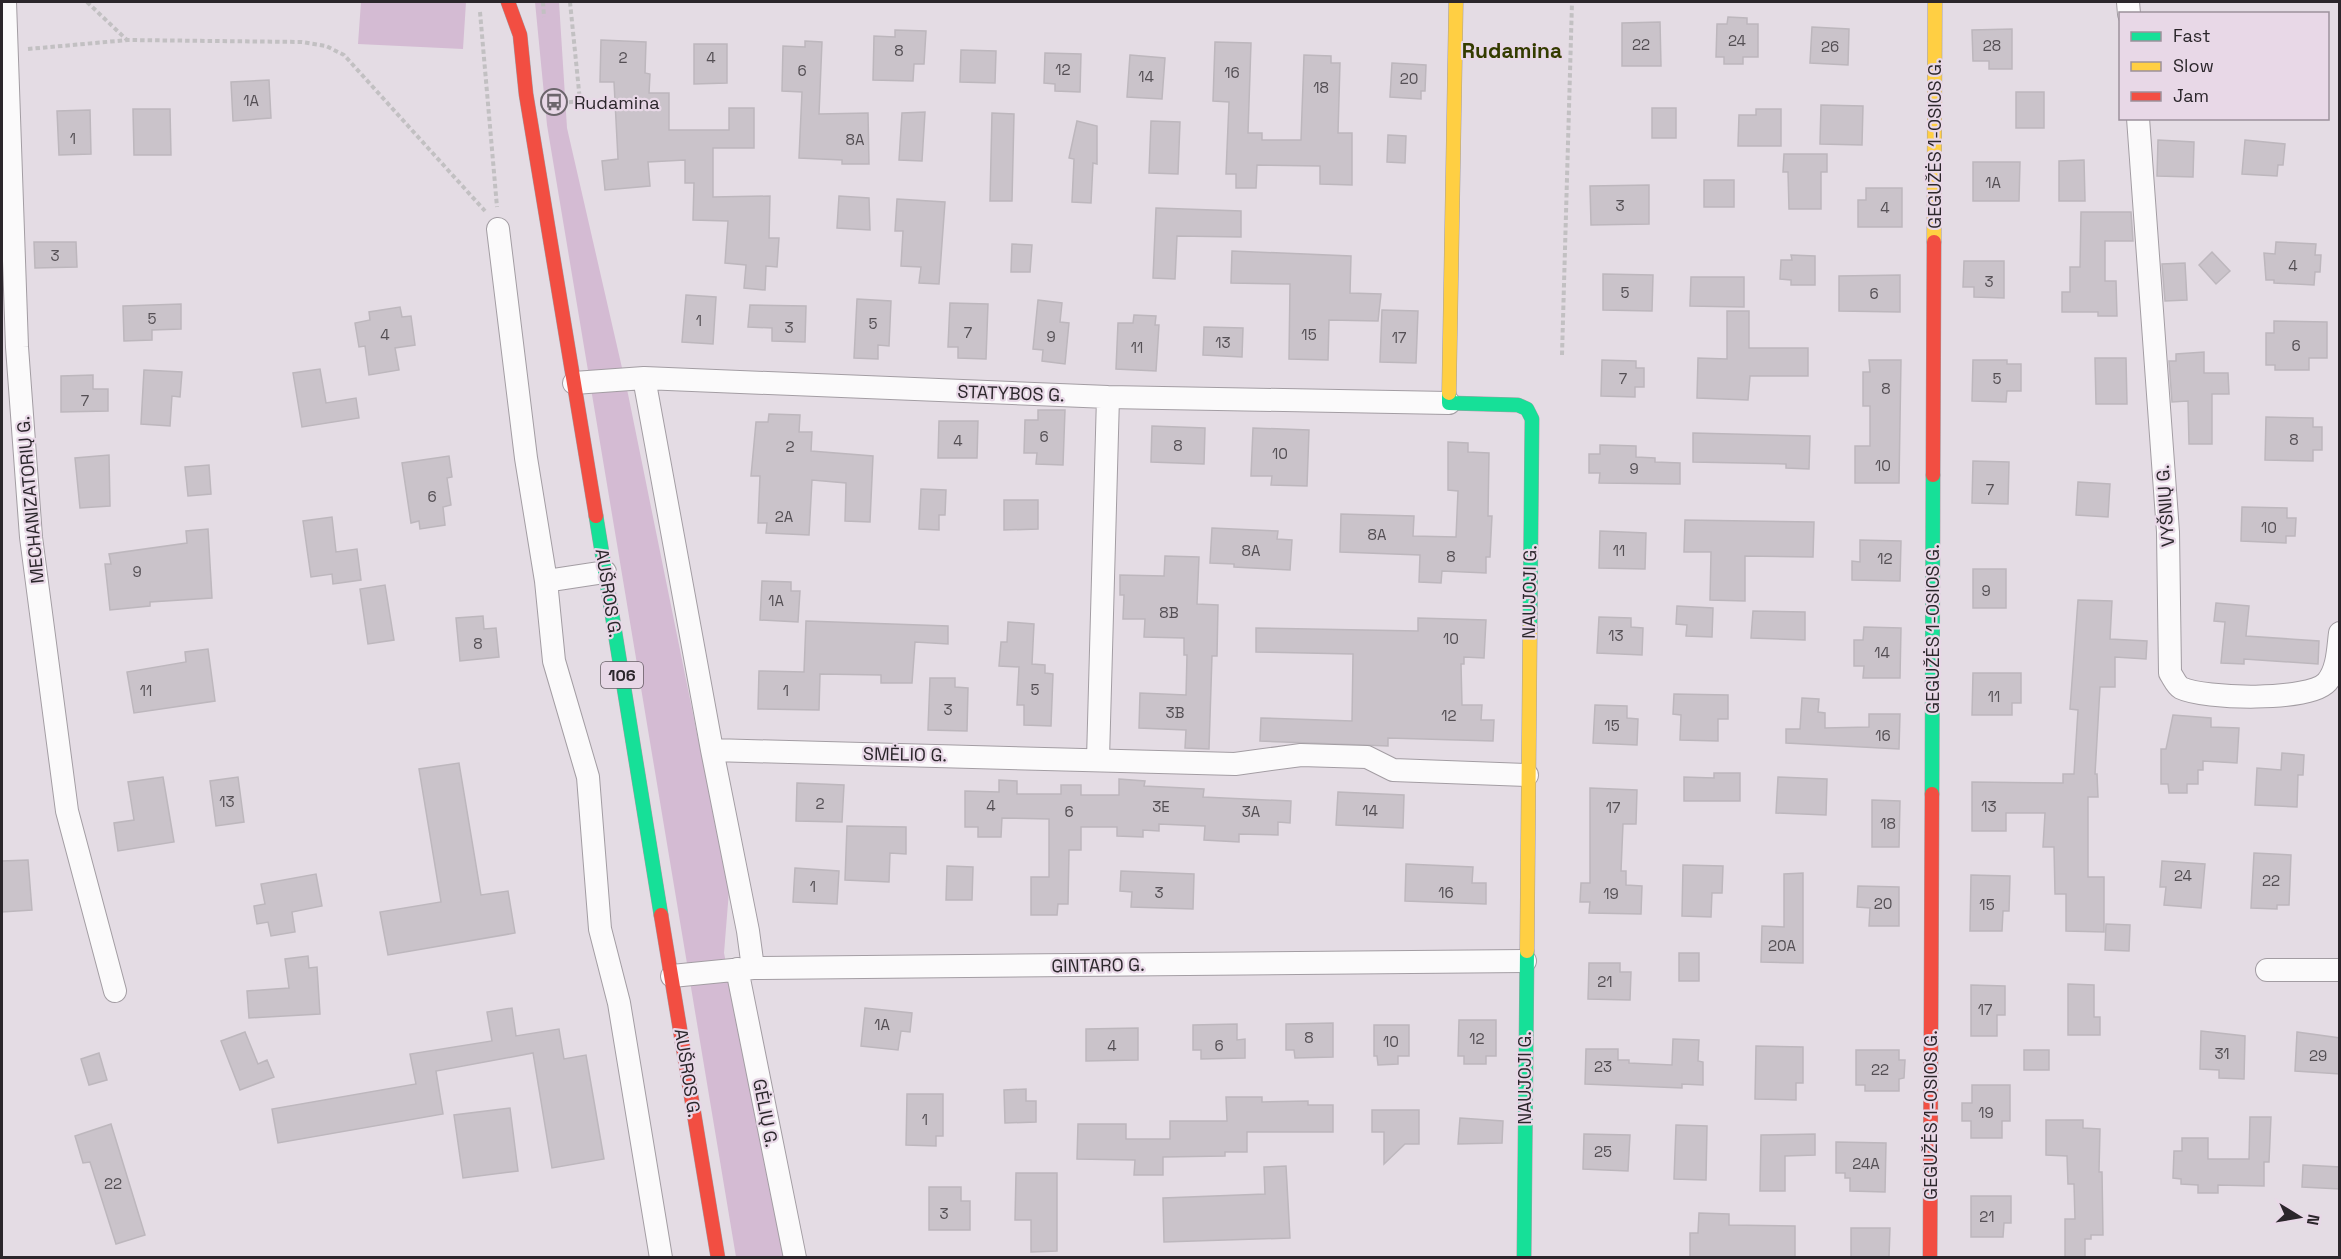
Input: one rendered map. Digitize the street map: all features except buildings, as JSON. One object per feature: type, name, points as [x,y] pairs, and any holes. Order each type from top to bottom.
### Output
[{"type":"street","name":"MECHANIZATORIŲ G.","points":[[5,2],[17,347],[31,537],[67,811],[115,991]]},
{"type":"street","name":"AUŠROS G.","points":[[508,2],[520,35],[526,93],[718,1257]]},
{"type":"street","points":[[1449,403],[1456,2]]},
{"type":"street","name":"GEGUŽĖS 1-OSIOS G.","points":[[1930,1257],[1935,2]]},
{"type":"street","name":"AUŠROS G.","points":[[520,35],[525,3]]},
{"type":"street","name":"VYŠNIŲ G.","points":[[2138,120],[2168,532],[2170,674],[2178,687],[2194,693],[2284,697],[2306,692],[2326,683],[2333,672],[2340,633]]},
{"type":"street","points":[[498,229],[526,458],[546,581],[554,661],[588,777],[600,929],[619,1003],[661,1257]]},
{"type":"street","name":"STATYBOS G.","points":[[574,383],[644,378],[1108,397],[1449,403]]},
{"type":"street","name":"GĖLIŲ G.","points":[[644,378],[712,750],[748,932],[745,969],[795,1257]]},
{"type":"street","points":[[1098,759],[1108,397]]},
{"type":"street","name":"NAUJOJI G.","points":[[1449,403],[1518,405],[1527,409],[1532,419],[1525,961],[1524,1257]]},
{"type":"street","points":[[546,581],[605,572]]},
{"type":"street","name":"SMĖLIO G.","points":[[712,750],[1235,764],[1301,755],[1366,757],[1393,770],[1527,775]]},
{"type":"street","name":"GINTARO G.","points":[[672,976],[745,969],[1525,961]]},
{"type":"street","points":[[2267,970],[2340,970]]},
{"type":"path","points":[[87,2],[128,40]]},
{"type":"path","points":[[480,2],[498,229]]},
{"type":"path","points":[[570,2],[580,101],[575,112]]},
{"type":"path","points":[[1562,355],[1572,2]]},
{"type":"path","points":[[7,51],[128,40],[302,42],[326,46],[344,55],[477,200],[498,229]]},
{"type":"path","points":[[553,104],[580,101]]},
{"type":"shaded area","points":[[361,2],[466,2],[463,49],[358,44]]},
{"type":"shaded area","points":[[535,2],[559,2],[567,128],[628,394],[729,891],[724,953],[786,1257],[736,1257],[547,125]]},
{"type":"traffic: fast","points":[[1449,393],[1449,403],[1518,405],[1527,409],[1532,419],[1530,627]]},
{"type":"traffic: fast","points":[[1932,794],[1933,475]]},
{"type":"traffic: fast","points":[[596,516],[661,915]]},
{"type":"traffic: fast","points":[[1524,1258],[1527,951]]},
{"type":"traffic: slow","points":[[1449,393],[1456,2]]},
{"type":"traffic: slow","points":[[1934,242],[1935,2]]},
{"type":"traffic: slow","points":[[1527,951],[1530,627]]},
{"type":"traffic: jam","points":[[508,2],[520,35],[526,94],[596,516]]},
{"type":"traffic: jam","points":[[1933,475],[1934,242]]},
{"type":"traffic: jam","points":[[1930,1258],[1932,794]]},
{"type":"traffic: jam","points":[[661,915],[718,1258]]},
{"type":"place","name":"Rudamina","points":[[554,102]]},
{"type":"district","name":"Rudamina","points":[[1512,50]]}]
